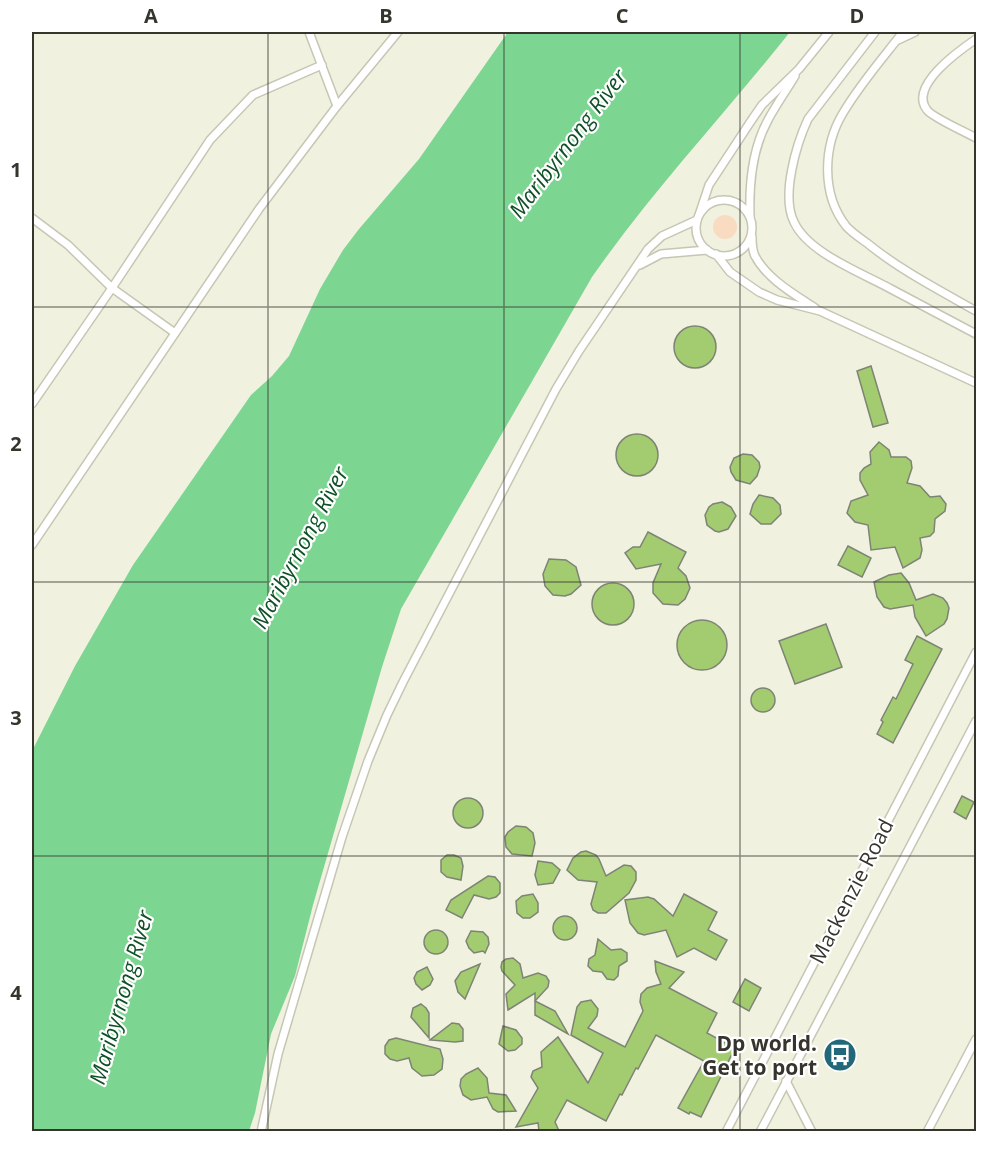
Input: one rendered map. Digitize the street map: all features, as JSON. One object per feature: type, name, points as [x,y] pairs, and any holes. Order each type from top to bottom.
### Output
[{"type":"lane","points":[[309,32],[337,106]]},
{"type":"lane","points":[[32,545],[259,209],[337,106],[398,32]]},
{"type":"lane","points":[[707,250],[698,236],[698,217],[709,185],[762,105],[799,69],[829,32]]},
{"type":"lane","points":[[875,32],[808,119],[794,164],[789,192],[789,210],[800,233],[824,253],[976,334]]},
{"type":"lane","points":[[904,32],[848,105],[834,133],[827,159],[827,182],[834,206],[846,226],[881,254],[926,283],[976,310]]},
{"type":"lane","points":[[896,41],[915,32]]},
{"type":"lane","points":[[976,39],[939,68],[927,86],[923,103],[928,112],[976,138]]},
{"type":"lane","points":[[32,404],[210,140],[253,95],[322,65]]},
{"type":"lane","points":[[799,69],[767,121],[760,139],[749,187],[754,254],[764,269],[776,280],[820,311],[976,383]]},
{"type":"lane","points":[[261,1131],[279,1054],[342,837],[387,716],[556,389],[648,249],[662,236],[698,217],[712,203],[729,200],[738,203],[750,216]]},
{"type":"lane","points":[[32,218],[68,245],[112,288],[175,333]]},
{"type":"lane","points":[[638,266],[661,254],[707,250],[723,256],[738,252],[752,234]]},
{"type":"lane","points":[[716,254],[730,272],[759,292],[777,300],[820,311]]},
{"type":"lane","name":"Mackenzie Road","points":[[726,1131],[976,652]]},
{"type":"lane","name":"Mackenzie Road","points":[[760,1131],[976,721]]},
{"type":"lane","points":[[927,1131],[976,1039]]},
{"type":"lane","points":[[786,1081],[812,1131]]},
{"type":"shaded area","points":[[725,215],[733,219],[737,227],[733,235],[725,239],[717,235],[713,227],[717,219]]},
{"type":"water","name":"Maribyrnong River","points":[[508,32],[790,32],[664,183],[592,277],[401,609],[313,905],[295,976],[271,1034],[255,1113],[249,1131],[32,1131],[32,751],[75,666],[133,565],[251,395],[289,356],[320,289],[343,250],[419,159]]},
{"type":"building","points":[[695,326],[703,327],[710,332],[715,339],[715,355],[710,362],[703,367],[695,368],[687,367],[680,362],[675,355],[674,347],[675,339],[680,332],[687,327]]},
{"type":"building","points":[[871,366],[888,423],[873,427],[857,371]]},
{"type":"building","points":[[637,434],[645,435],[652,440],[657,447],[657,463],[652,470],[645,475],[637,476],[629,475],[622,470],[617,463],[616,455],[617,447],[622,440],[629,435]]},
{"type":"building","points":[[879,442],[889,450],[891,457],[906,457],[911,461],[912,468],[907,483],[920,486],[930,497],[940,496],[946,504],[945,511],[935,519],[934,532],[930,536],[920,538],[922,550],[920,558],[903,568],[895,547],[871,550],[868,525],[855,522],[847,513],[851,501],[868,495],[860,480],[860,473],[871,464],[870,452]]},
{"type":"building","points":[[743,454],[752,455],[759,462],[757,476],[750,484],[736,480],[731,472],[730,467],[734,458]]},
{"type":"building","points":[[759,495],[773,498],[780,505],[781,514],[771,524],[761,524],[750,514]]},
{"type":"building","points":[[722,502],[731,507],[736,516],[728,529],[719,532],[707,525],[705,515],[709,507]]},
{"type":"building","points":[[648,532],[686,552],[678,568],[686,576],[690,588],[685,599],[678,605],[663,604],[653,593],[653,583],[661,564],[636,569],[625,553],[633,547],[640,547]]},
{"type":"building","points":[[848,546],[871,558],[862,577],[838,565]]},
{"type":"building","points":[[549,559],[566,560],[576,567],[581,585],[571,594],[553,595],[545,586],[543,574]]},
{"type":"building","points":[[901,573],[909,583],[916,600],[933,594],[943,598],[949,608],[944,624],[926,636],[915,617],[913,605],[890,609],[884,607],[877,597],[874,582],[889,575]]},
{"type":"building","points":[[613,583],[621,584],[628,589],[633,596],[633,612],[628,619],[621,624],[613,625],[605,624],[598,619],[593,612],[592,604],[593,596],[598,589],[605,584]]},
{"type":"building","points":[[697,620],[707,620],[720,627],[727,640],[727,650],[720,663],[707,670],[697,670],[688,666],[681,659],[677,650],[677,640],[681,631],[688,624]]},
{"type":"building","points":[[826,624],[842,667],[795,684],[779,641]]},
{"type":"building","points":[[917,636],[942,649],[893,743],[877,734],[883,722],[881,720],[893,697],[896,699],[913,664],[905,660]]},
{"type":"building","points":[[763,688],[768,689],[774,695],[774,705],[768,711],[763,712],[758,711],[752,705],[751,700],[752,695],[758,689]]},
{"type":"building","points":[[962,796],[974,802],[966,819],[954,812]]},
{"type":"building","points":[[468,798],[479,802],[483,813],[479,824],[468,828],[457,824],[453,813],[457,802]]},
{"type":"building","points":[[516,826],[526,827],[533,833],[535,843],[532,856],[512,854],[506,847],[505,837]]},
{"type":"building","points":[[586,851],[596,855],[606,876],[624,865],[631,866],[636,872],[636,880],[629,893],[606,913],[593,910],[591,904],[597,882],[578,880],[567,870],[573,858]]},
{"type":"building","points":[[447,855],[461,858],[463,866],[461,880],[447,877],[441,872],[441,860]]},
{"type":"building","points":[[538,861],[552,863],[560,870],[553,883],[538,885],[535,875]]},
{"type":"building","points":[[488,876],[495,877],[500,883],[500,893],[496,897],[489,899],[474,895],[462,918],[446,910],[451,900]]},
{"type":"building","points":[[533,894],[538,903],[538,912],[530,918],[523,918],[517,913],[516,901],[522,896]]},
{"type":"building","points":[[684,894],[717,912],[708,930],[727,940],[716,960],[694,948],[677,957],[666,930],[644,935],[638,933],[630,923],[625,900],[648,897],[654,899],[673,916]]},
{"type":"building","points":[[565,916],[573,920],[577,928],[573,936],[565,940],[557,936],[553,928],[557,920]]},
{"type":"building","points":[[436,930],[441,931],[447,937],[447,947],[441,953],[436,954],[431,953],[425,947],[424,942],[425,937],[431,931]]},
{"type":"building","points":[[471,931],[483,932],[488,937],[489,944],[485,953],[483,951],[474,953],[469,948],[466,941]]},
{"type":"building","points":[[598,939],[611,950],[621,949],[627,953],[627,961],[619,966],[618,976],[614,980],[607,979],[602,972],[593,971],[588,966],[589,959],[595,955]]},
{"type":"building","points":[[513,958],[520,964],[523,978],[538,973],[546,976],[549,981],[548,987],[535,1001],[535,993],[508,1010],[506,994],[515,985],[501,967],[502,962],[506,959]]},
{"type":"building","points":[[655,961],[684,972],[669,988],[717,1013],[707,1033],[735,1048],[701,1117],[678,1108],[704,1061],[656,1035],[606,1121],[567,1100],[555,1122],[559,1131],[539,1131],[538,1123],[516,1127],[538,1088],[531,1077],[533,1071],[542,1067],[541,1052],[558,1037],[588,1083],[603,1053],[571,1035],[577,1007],[581,1002],[591,1000],[598,1009],[597,1016],[588,1028],[625,1047],[643,1011],[640,1002],[641,994],[647,988],[661,984],[656,972]]},
{"type":"building","points":[[480,964],[465,999],[458,992],[455,981],[461,972]]},
{"type":"building","points":[[427,967],[433,979],[430,985],[422,990],[414,978],[417,972]]},
{"type":"building","points":[[745,979],[761,988],[749,1011],[733,1002]]},
{"type":"building","points":[[535,1001],[555,1011],[568,1034],[535,1015]]},
{"type":"building","points":[[421,1004],[429,1013],[429,1038],[411,1017],[413,1008]]},
{"type":"building","points":[[452,1023],[459,1024],[463,1029],[463,1041],[430,1040]]},
{"type":"building","points":[[503,1026],[516,1030],[522,1038],[522,1044],[515,1050],[508,1051],[499,1044]]},
{"type":"building","points":[[396,1038],[440,1049],[443,1059],[442,1069],[434,1075],[422,1076],[412,1068],[409,1058],[397,1061],[390,1059],[385,1054],[385,1046],[389,1040]]},
{"type":"building","points":[[478,1068],[487,1078],[489,1093],[506,1095],[516,1111],[498,1112],[493,1109],[487,1097],[471,1100],[463,1095],[460,1086],[461,1079]]},
{"type":"place","name":"Dp world. Get to port","points":[[840,1055]]}]
